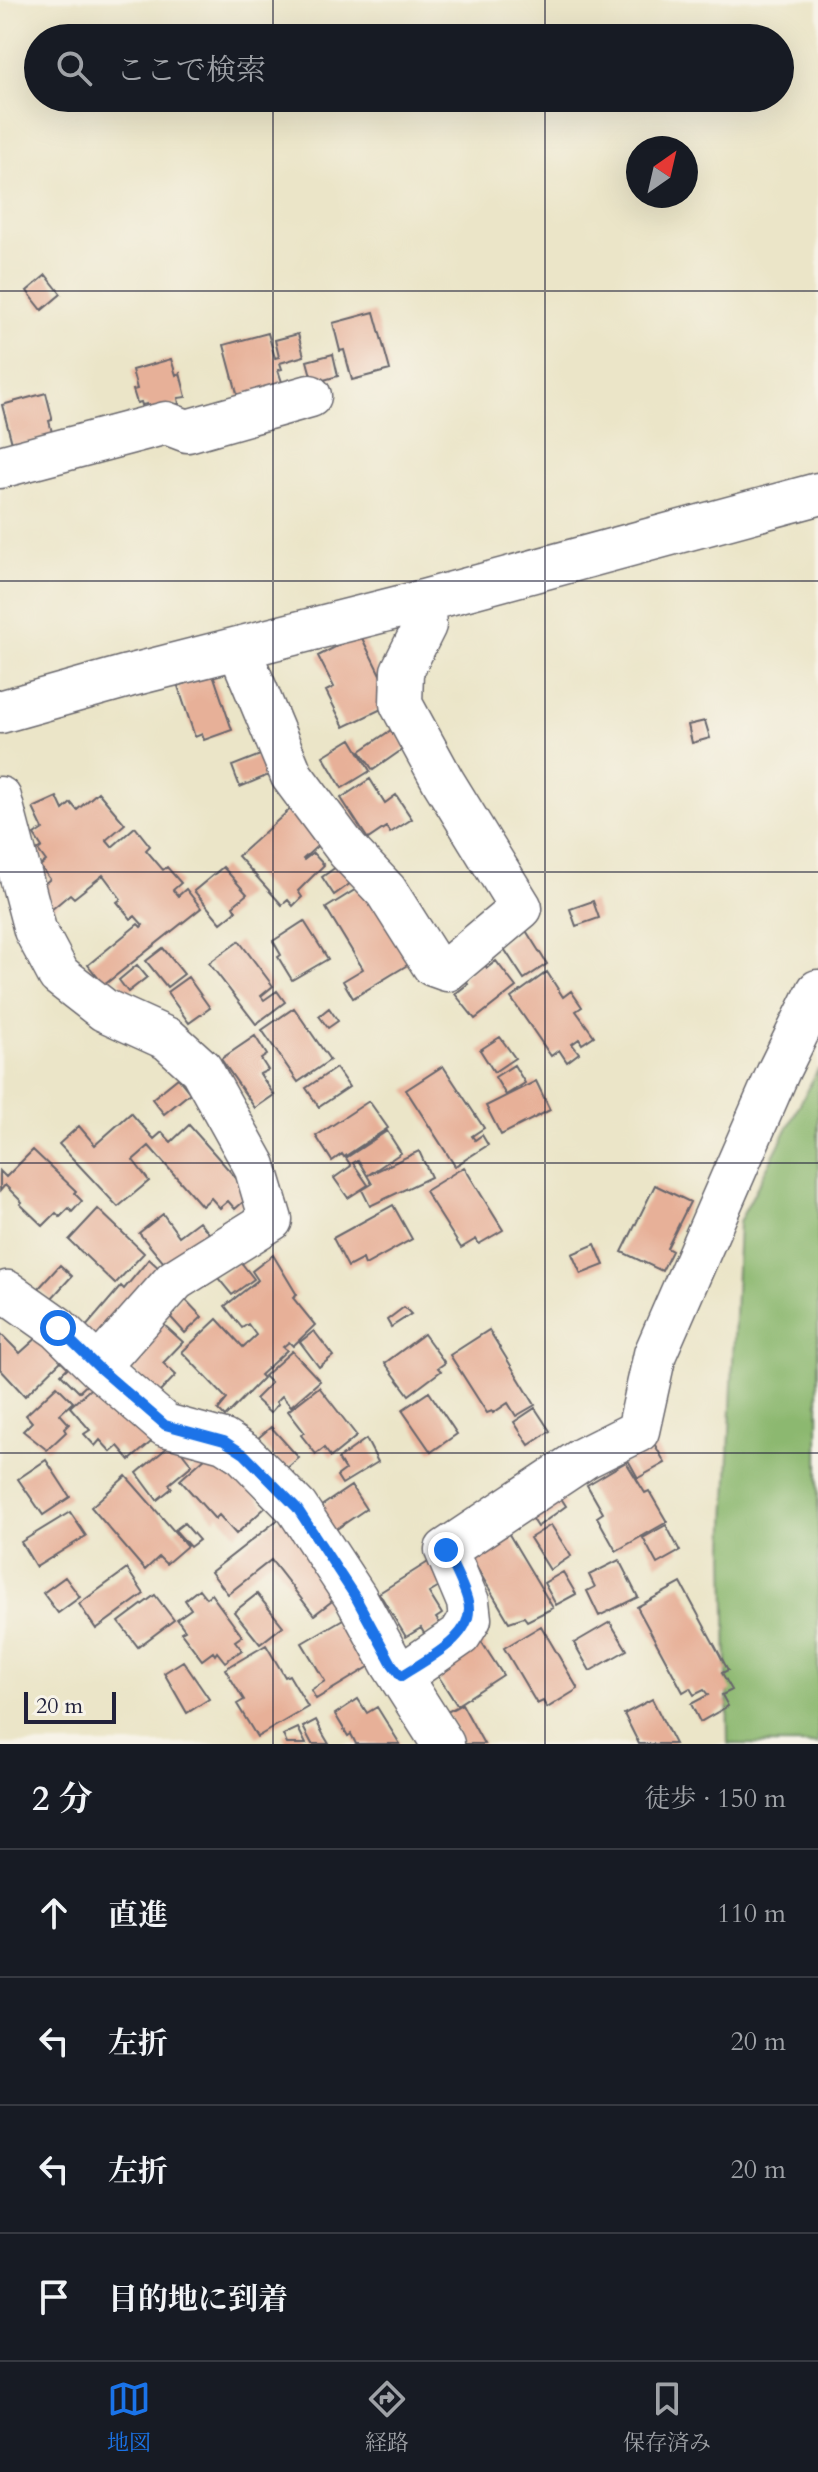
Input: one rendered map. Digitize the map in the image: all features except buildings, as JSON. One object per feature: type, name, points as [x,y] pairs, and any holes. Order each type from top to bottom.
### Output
[{"type":"street","points":[[0,467],[166,423],[187,431],[310,396]]},
{"type":"street","points":[[0,712],[818,494]]},
{"type":"street","points":[[239,649],[292,776],[348,851],[386,891],[433,965],[447,970],[521,908],[443,781],[401,704],[402,671],[425,625],[423,601]]},
{"type":"street","points":[[0,798],[35,930],[59,975],[104,1010],[168,1039],[201,1069],[255,1166],[271,1220],[175,1280],[98,1367]]},
{"type":"street","points":[[401,1676],[460,1635],[470,1619],[468,1602],[446,1550],[584,1458],[638,1431],[655,1354],[779,1070],[818,991]]},
{"type":"street","points":[[2,1291],[58,1328],[165,1425],[224,1441],[244,1454],[297,1508],[356,1598],[392,1664],[443,1744]]},
{"type":"green space","points":[[818,1069],[818,1744],[728,1744],[725,1548],[739,1222]]},
{"type":"route","points":[[58,1328],[165,1425],[224,1441],[244,1454],[297,1508],[356,1598],[401,1676],[460,1635],[470,1619],[468,1602],[446,1550]]}]
